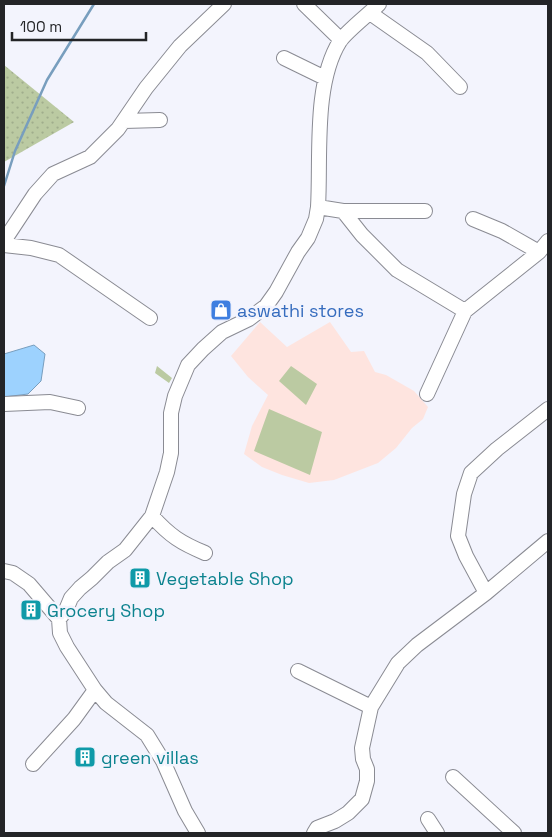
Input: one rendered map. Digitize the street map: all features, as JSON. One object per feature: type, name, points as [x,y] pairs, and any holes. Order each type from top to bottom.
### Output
[{"type":"street","points":[[4,241],[35,194],[53,174],[90,157],[118,129],[146,88],[180,46],[224,4]]},
{"type":"street","points":[[304,4],[341,40]]},
{"type":"street","points":[[59,619],[66,610],[71,598],[80,588],[108,562],[125,550],[152,516],[167,472],[171,453],[171,412],[175,396],[188,366],[222,332],[249,319],[266,306],[308,238],[316,219],[318,206],[320,119],[325,78],[330,62],[341,40],[376,6],[427,52],[460,87]]},
{"type":"street","points":[[284,58],[325,78]]},
{"type":"street","points":[[124,121],[160,120]]},
{"type":"street","points":[[318,206],[343,211],[425,211]]},
{"type":"street","points":[[343,211],[362,235],[397,270],[465,311]]},
{"type":"street","points":[[473,219],[502,231],[539,252]]},
{"type":"street","points":[[427,394],[465,311],[539,252],[548,241]]},
{"type":"street","points":[[4,245],[31,248],[60,255],[150,318]]},
{"type":"street","points":[[4,404],[50,402],[78,408]]},
{"type":"street","points":[[486,593],[466,556],[458,536],[464,494],[471,473],[496,449],[548,410]]},
{"type":"street","points":[[152,516],[180,542],[205,553]]},
{"type":"street","points":[[314,833],[317,828],[335,821],[348,813],[362,799],[367,781],[367,769],[363,759],[362,748],[372,707],[398,663],[417,645],[486,593],[548,541]]},
{"type":"street","points":[[4,571],[13,573],[29,584],[59,619],[60,633],[67,647],[95,690],[106,703],[147,735],[163,761],[185,811],[198,833]]},
{"type":"street","points":[[298,671],[372,707]]},
{"type":"street","points":[[33,764],[74,718],[95,690]]},
{"type":"street","points":[[453,777],[514,833]]},
{"type":"street","points":[[428,819],[437,833]]},
{"type":"shaded area","points":[[260,322],[287,347],[330,322],[351,352],[364,351],[375,372],[386,375],[414,391],[428,407],[423,419],[412,428],[396,448],[378,463],[334,480],[309,483],[262,467],[244,454],[252,426],[268,395],[248,377],[231,356]]},
{"type":"green space","points":[[4,65],[74,122],[4,162]]},
{"type":"green space","points":[[157,366],[172,378],[169,383],[155,373]]},
{"type":"green space","points":[[291,366],[317,384],[306,405],[279,381]]},
{"type":"green space","points":[[269,409],[322,432],[310,475],[254,451]]},
{"type":"water","points":[[34,345],[45,354],[41,381],[28,394],[4,397],[4,354]]},
{"type":"waterway","points":[[4,186],[15,151],[47,80],[94,4]]},
{"type":"place","name":"aswathi stores","points":[[221,310]]},
{"type":"place","name":"Vegetable Shop","points":[[140,578]]},
{"type":"place","name":"Grocery Shop","points":[[31,610]]},
{"type":"place","name":"green villas","points":[[85,757]]}]
